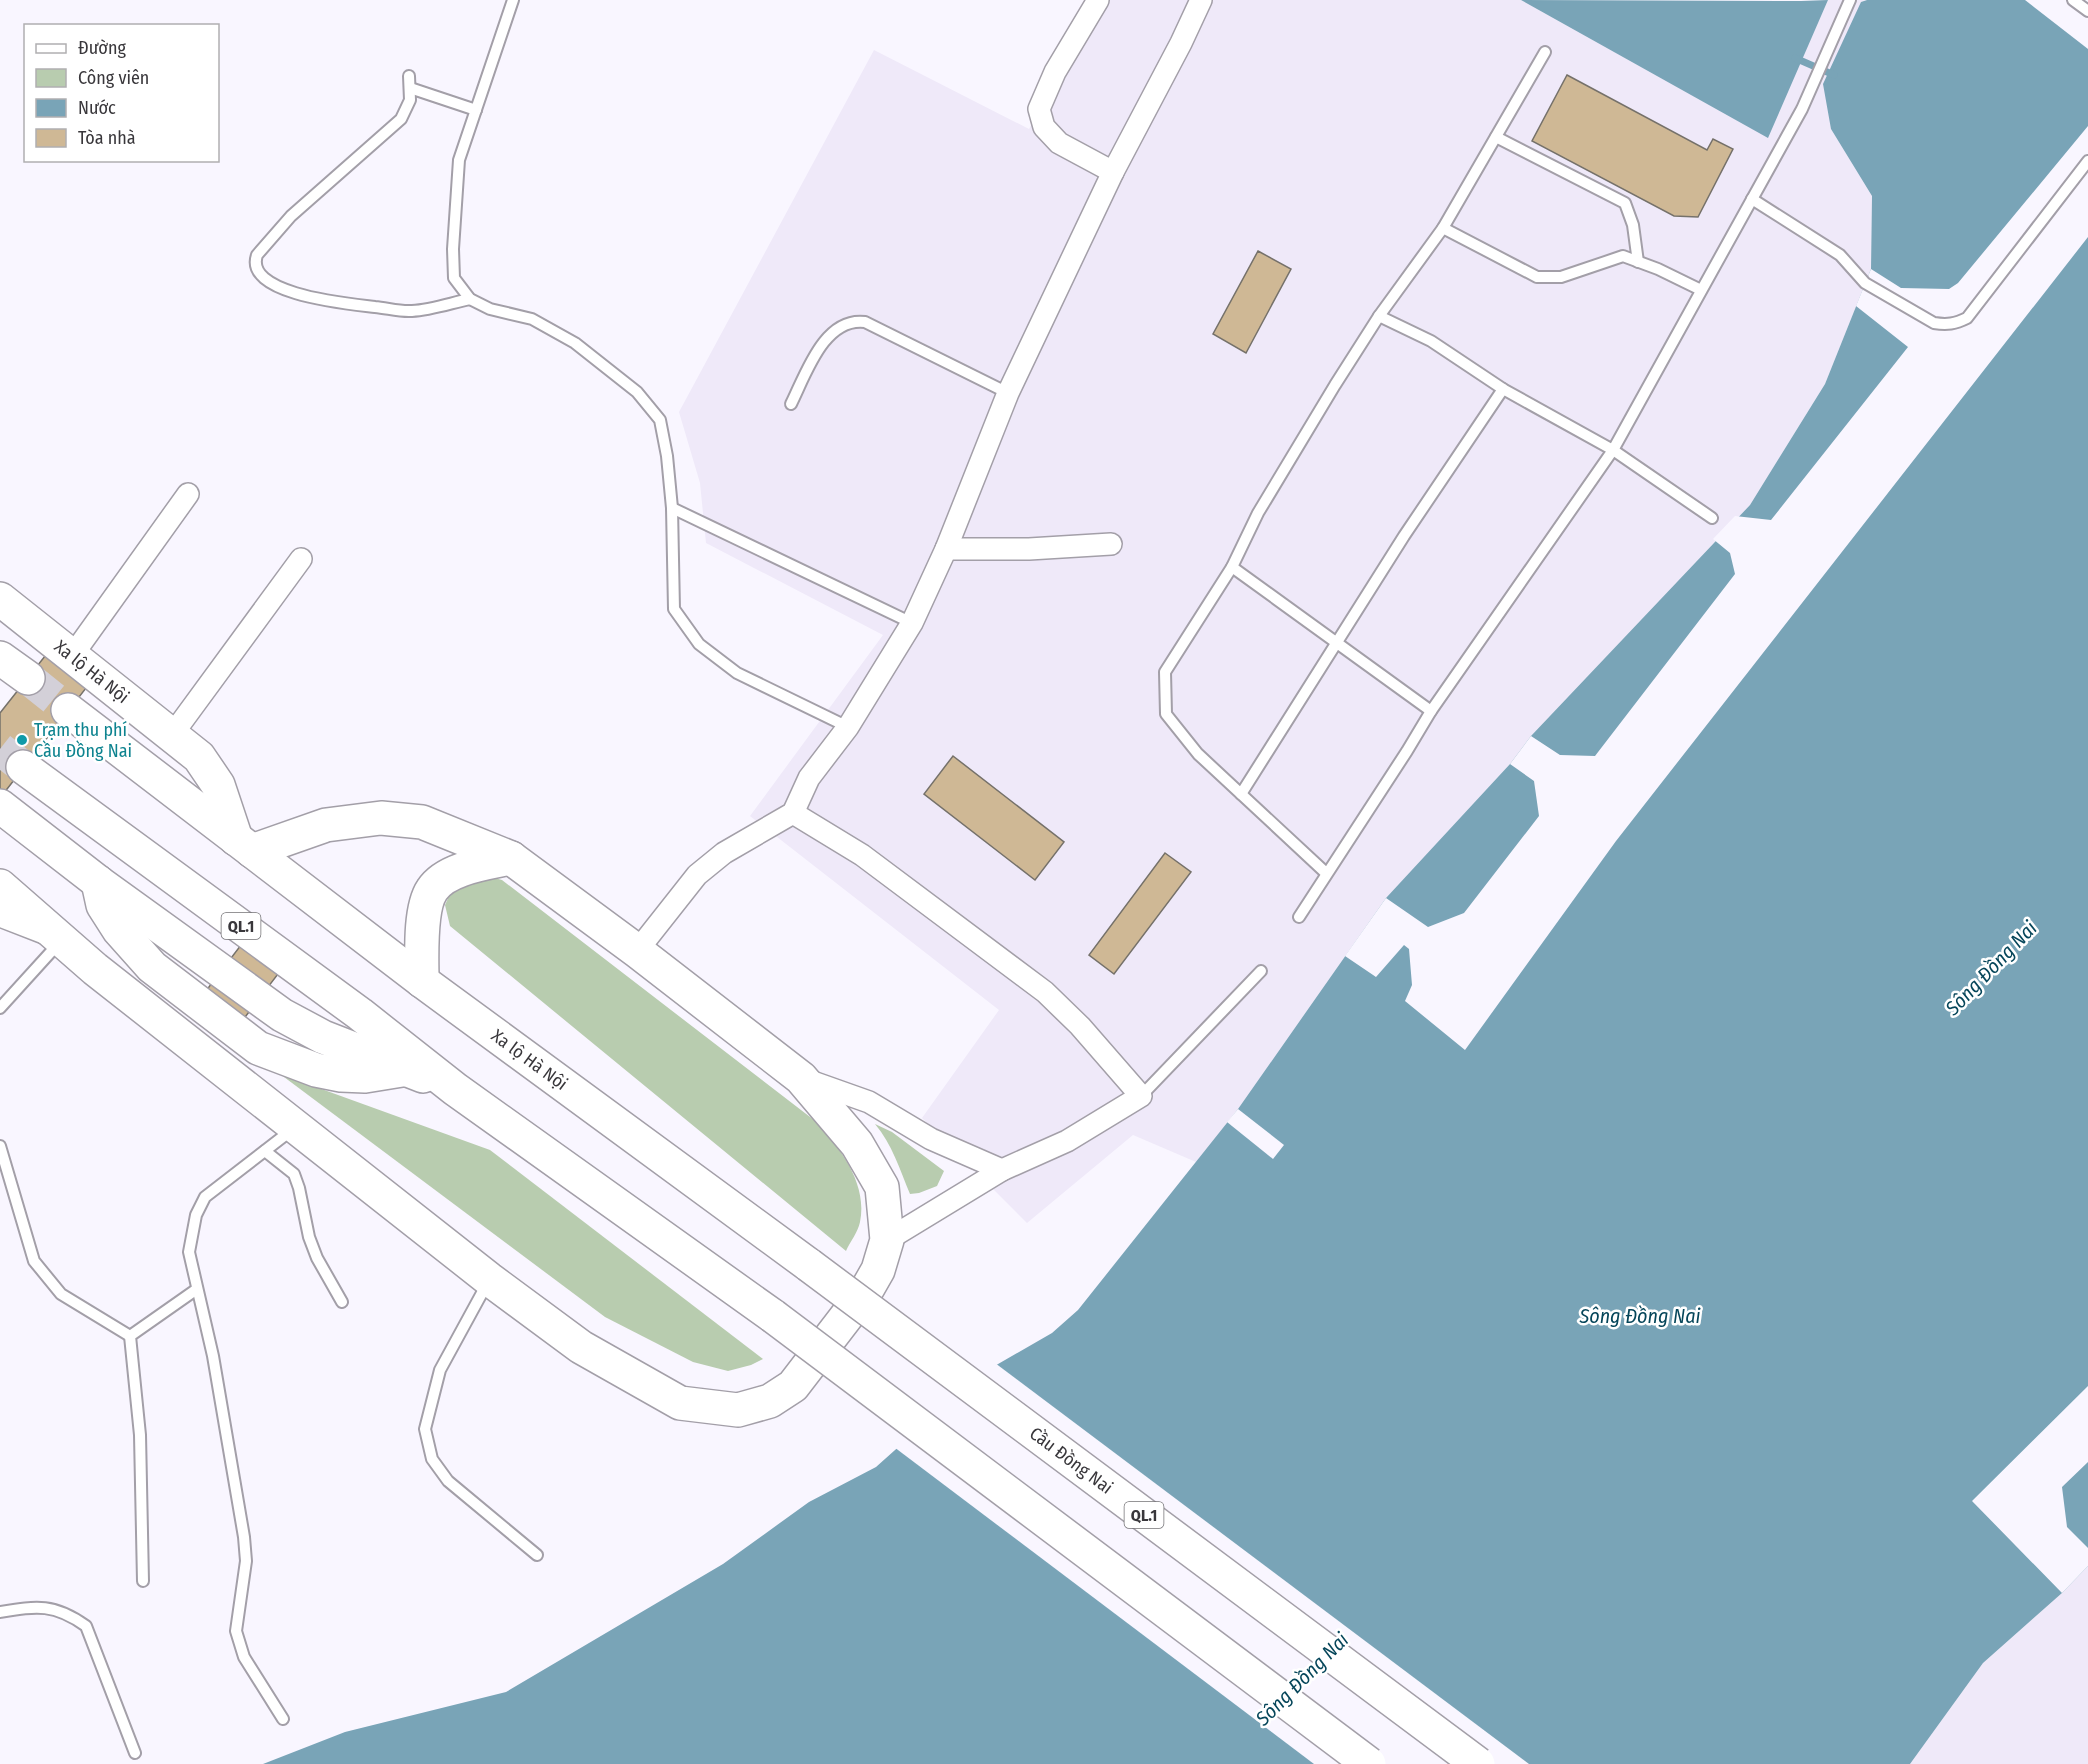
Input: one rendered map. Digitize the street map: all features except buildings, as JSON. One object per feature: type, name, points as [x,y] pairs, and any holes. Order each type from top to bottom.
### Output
[{"type":"highway","name":"Xa lộ Hà Nội","points":[[0,599],[199,757],[210,770],[218,785],[244,845]]},
{"type":"highway","points":[[0,658],[28,678]]},
{"type":"highway","name":"Xa lộ Hà Nội","points":[[68,710],[422,981],[809,1265]]},
{"type":"highway","name":"QL.1","points":[[24,767],[360,1014],[455,1089],[773,1316],[1369,1764]]},
{"type":"highway","name":"QL.1","points":[[0,806],[98,882],[103,905],[119,930],[152,967],[258,1048],[315,1070],[341,1075],[365,1076],[406,1070],[455,1089]]},
{"type":"highway","points":[[0,886],[95,969],[489,1279],[580,1347],[680,1403],[738,1410],[770,1401],[793,1386],[866,1291],[878,1270],[886,1240],[882,1187],[856,1144],[801,1078],[638,951],[511,858],[422,822],[381,818],[326,825],[244,845]]},
{"type":"highway","points":[[422,981],[423,914],[432,890],[448,876],[471,867],[511,858]]},
{"type":"highway","name":"Cầu Đồng Nai","points":[[809,1265],[1478,1764]]},
{"type":"street","points":[[1098,0],[1054,72],[1039,109],[1044,127],[1059,143],[1113,172]]},
{"type":"street","points":[[638,951],[697,875],[724,853],[793,813],[808,778],[848,727],[912,623],[946,549],[1008,393],[1113,172],[1201,0]]},
{"type":"street","points":[[72,656],[188,494]]},
{"type":"street","points":[[946,549],[1029,549],[1111,544]]},
{"type":"street","points":[[172,735],[301,559]]},
{"type":"street","points":[[793,813],[862,855],[1046,992],[1080,1026],[1141,1096],[1067,1141],[1002,1170],[886,1240]]},
{"type":"street","points":[[0,916],[62,940]]},
{"type":"street","points":[[801,1078],[869,1102],[931,1139],[1002,1170]]},
{"type":"lane","points":[[513,0],[459,160],[453,249],[454,278],[470,299],[490,309],[532,319],[558,333],[575,343],[637,392],[660,420],[667,456],[672,508],[674,609],[699,644],[737,673],[848,727]]},
{"type":"lane","points":[[2073,0],[2088,11]]},
{"type":"lane","points":[[1299,917],[1431,711],[1614,450],[1802,109],[1849,2]]},
{"type":"lane","points":[[1326,873],[1198,754],[1166,714],[1165,672],[1232,567],[1258,513],[1379,316],[1443,228],[1545,52]]},
{"type":"lane","points":[[409,76],[410,100],[401,119],[291,216],[257,255],[256,268],[263,279],[303,297],[343,304],[411,311],[470,299]]},
{"type":"lane","points":[[410,88],[476,110]]},
{"type":"lane","points":[[1496,137],[1625,203],[1633,225],[1638,262]]},
{"type":"lane","points":[[1752,199],[1839,255],[1865,283],[1934,323],[1946,325],[1958,323],[1967,318],[2088,161]]},
{"type":"lane","points":[[1443,228],[1537,277],[1561,277],[1623,256],[1658,269],[1701,290]]},
{"type":"lane","points":[[1379,316],[1431,341],[1503,389],[1614,450],[1712,518]]},
{"type":"lane","points":[[791,405],[824,339],[853,320],[865,322],[1008,393]]},
{"type":"lane","points":[[1241,794],[1404,536],[1503,389]]},
{"type":"lane","points":[[672,508],[912,623]]},
{"type":"lane","points":[[1232,567],[1431,711]]},
{"type":"lane","points":[[0,1008],[62,940]]},
{"type":"lane","points":[[1141,1096],[1261,971]]},
{"type":"lane","points":[[283,1719],[244,1658],[236,1630],[246,1561],[244,1537],[213,1356],[189,1252],[196,1215],[205,1197],[295,1127]]},
{"type":"lane","points":[[0,1146],[34,1261],[61,1294],[130,1336]]},
{"type":"lane","points":[[265,1151],[294,1174],[309,1237],[317,1258],[342,1302]]},
{"type":"lane","points":[[489,1279],[440,1370],[425,1429],[432,1459],[448,1481],[537,1555]]},
{"type":"lane","points":[[130,1336],[197,1289]]},
{"type":"lane","points":[[130,1336],[140,1435],[143,1581]]},
{"type":"lane","points":[[0,1612],[31,1607],[47,1608],[68,1613],[86,1626],[135,1753]]},
{"type":"shaded area","points":[[1101,0],[1521,0],[1767,137],[1828,0],[1866,0],[1861,2],[1831,129],[1872,196],[1871,269],[1825,384],[1750,505],[1531,736],[1510,764],[1386,898],[1238,1109],[1196,1162],[1133,1135],[1027,1223],[922,1118],[999,1010],[750,816],[883,635],[706,543],[700,483],[679,412],[874,50],[1029,129]]},
{"type":"shaded area","points":[[2088,1566],[2088,1764],[1910,1764],[1983,1663],[2062,1593]]},
{"type":"green space","points":[[484,875],[502,880],[814,1120],[842,1153],[856,1179],[860,1193],[860,1222],[846,1251],[450,926],[445,905],[451,892]]},
{"type":"green space","points":[[280,1074],[490,1150],[763,1359],[728,1371],[693,1362],[605,1317]]},
{"type":"green space","points":[[875,1124],[892,1132],[944,1171],[937,1186],[910,1194],[891,1149]]},
{"type":"water","points":[[1521,0],[1801,1],[1828,0],[1768,138]]},
{"type":"water","name":"Sông Đồng Nai","points":[[1867,0],[2088,0],[2088,1566],[2062,1593],[1983,1663],[1910,1764],[263,1764],[345,1732],[506,1692],[723,1564],[809,1502],[876,1467],[979,1375],[1052,1333],[1078,1310],[1238,1109],[1386,898],[1510,764],[1531,736],[1750,505],[1825,384],[1871,269],[1872,196],[1831,129],[1823,84],[1861,2]]},
{"type":"pier","points":[[2025,0],[2088,0],[2088,49]]},
{"type":"pier","points":[[2088,126],[2088,237],[1616,841],[1465,1050],[1405,1001],[1412,985],[1409,949],[1404,945],[1376,977],[1345,956],[1386,898],[1428,927],[1464,913],[1539,816],[1534,781],[1510,764],[1531,736],[1560,755],[1595,756],[1735,574],[1730,553],[1713,539],[1735,516],[1771,520],[1908,347],[1856,306],[1871,269],[1901,288],[1949,289],[1958,283]]},
{"type":"pier","points":[[1238,1109],[1284,1145],[1273,1159],[1227,1122]]},
{"type":"pier","points":[[995,1363],[1529,1764],[1314,1764],[894,1447],[977,1373]]},
{"type":"pier","points":[[2088,1386],[2088,1462],[2062,1487],[2067,1527],[2088,1548],[2088,1566],[2062,1593],[1972,1501]]},
{"type":"waterway","points":[[1795,58],[1834,75]]},
{"type":"tunnel","points":[[28,678],[68,710]]},
{"type":"tunnel","points":[[0,749],[23,767]]},
{"type":"place","name":"Trạm thu phí Cầu Đồng Nai","points":[[22,740]]}]
